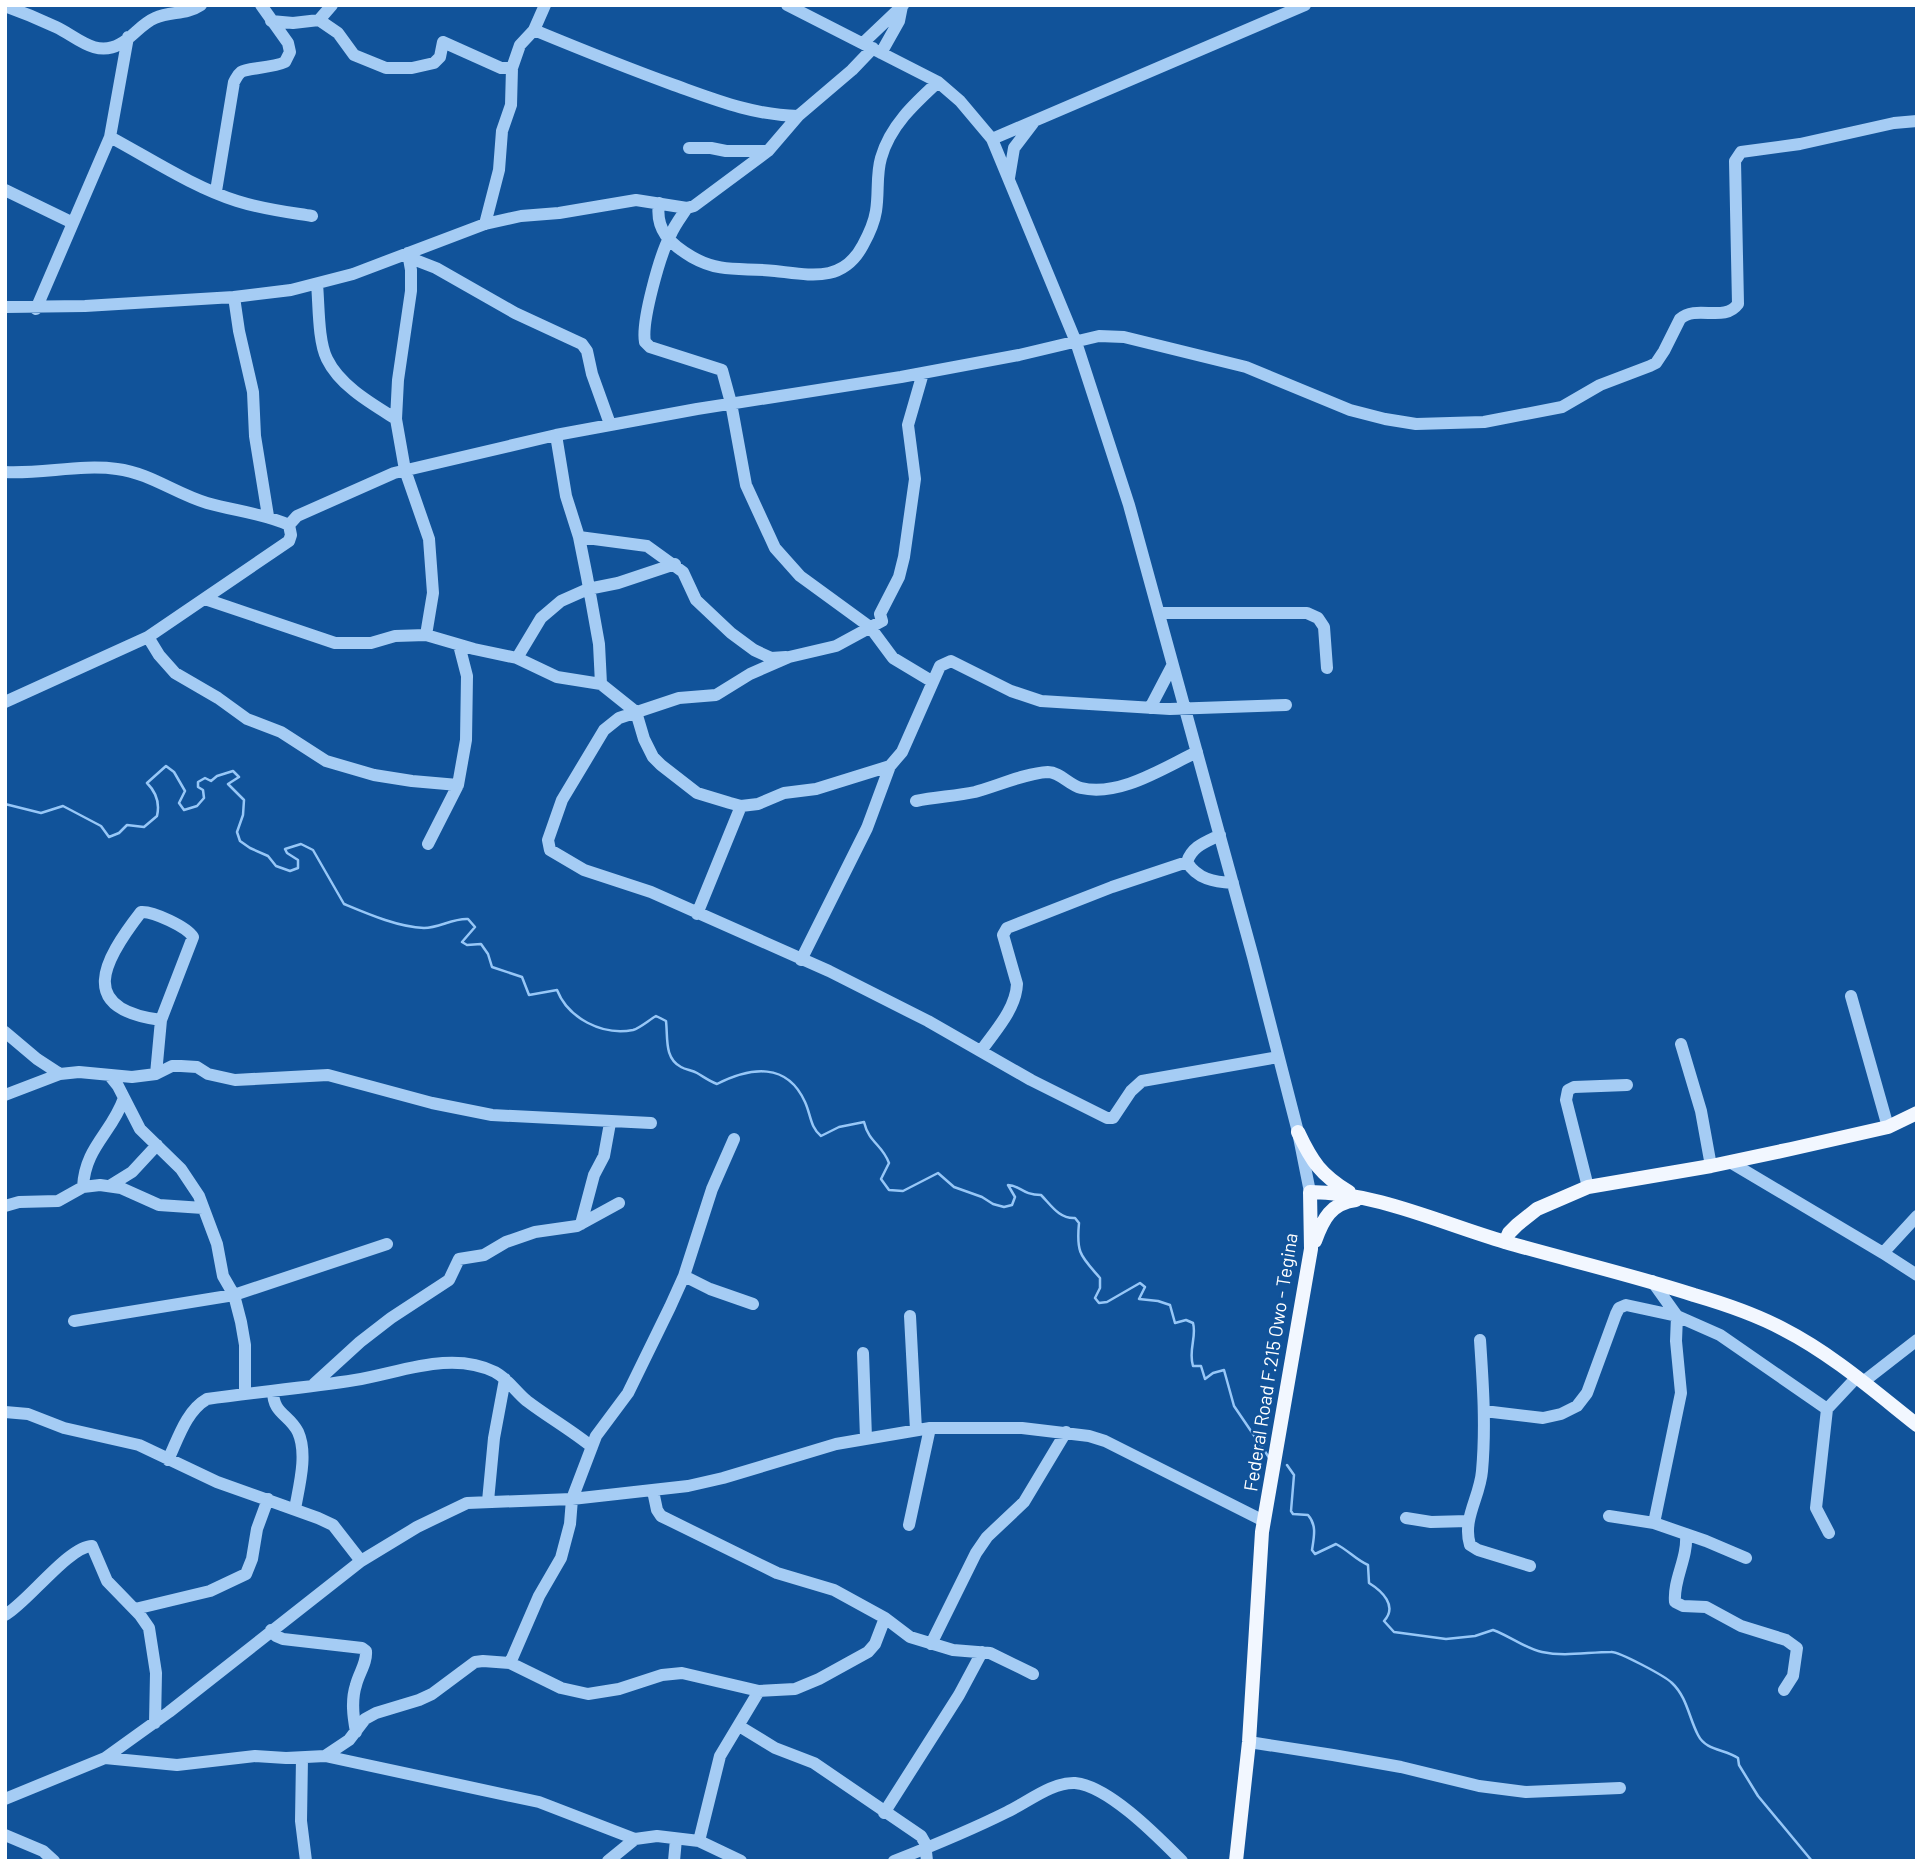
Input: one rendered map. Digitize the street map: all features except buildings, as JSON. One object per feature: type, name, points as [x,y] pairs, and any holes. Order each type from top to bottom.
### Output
[{"type":"main road","points":[[1505,1242],[1509,1233],[1537,1209],[1588,1187],[1711,1166],[1888,1127],[1917,1113]]},
{"type":"main road","points":[[1298,1132],[1316,1167],[1326,1177],[1361,1198]]},
{"type":"main road","points":[[1310,1192],[1331,1192],[1361,1198],[1505,1242],[1652,1281],[1743,1310],[1812,1345],[1917,1425]]},
{"type":"main road","name":"Federal Road F.215 Owo - Tegina","points":[[1236,1861],[1249,1742],[1264,1521],[1311,1249],[1310,1192]]},
{"type":"main road","points":[[1311,1249],[1321,1224],[1331,1209],[1361,1198]]},
{"type":"street","points":[[5,6],[57,27],[90,47],[112,47],[155,18],[183,14],[201,5]]},
{"type":"street","points":[[216,191],[234,82],[240,72],[273,68],[285,62],[290,52],[288,43],[261,5]]},
{"type":"street","points":[[319,20],[332,5]]},
{"type":"street","points":[[485,224],[499,170],[502,131],[511,105],[512,68],[520,45],[534,30],[545,5]]},
{"type":"street","points":[[788,5],[938,82],[960,100],[992,139],[1076,342],[1129,505],[1233,883],[1298,1132],[1310,1192]]},
{"type":"street","points":[[992,139],[1305,5]]},
{"type":"street","points":[[872,48],[903,6]]},
{"type":"street","points":[[5,307],[36,309],[234,297],[317,284],[409,256],[485,224],[521,216],[636,200],[687,208],[694,206],[768,150],[798,116],[899,20],[903,6]]},
{"type":"street","points":[[271,21],[293,23],[319,20],[338,33],[354,55],[386,68],[412,68],[434,63],[440,57],[443,42],[500,68],[512,68]]},
{"type":"street","points":[[534,30],[620,66],[723,104],[762,114],[798,116]]},
{"type":"street","points":[[36,309],[110,137],[128,37]]},
{"type":"street","points":[[659,203],[659,224],[674,245],[717,269],[832,274],[849,265],[859,253],[874,223],[880,166],[890,137],[911,106],[938,82]]},
{"type":"street","points":[[1009,182],[1014,148],[1036,121]]},
{"type":"street","points":[[289,525],[297,516],[405,470],[610,424],[923,373],[1099,337],[1124,337],[1246,367],[1350,410],[1400,422],[1484,422],[1562,407],[1600,385],[1656,363],[1680,319],[1685,315],[1727,313],[1734,310],[1738,304],[1737,155],[1741,152],[1800,144],[1894,123],[1917,121]]},
{"type":"street","points":[[110,137],[192,182],[261,208],[312,216]]},
{"type":"street","points":[[689,148],[745,152],[768,150]]},
{"type":"street","points":[[5,190],[73,223]]},
{"type":"street","points":[[687,208],[669,237],[647,316],[645,342],[650,347],[721,368],[731,403],[746,485],[775,548],[800,576],[870,627],[893,658],[933,682]]},
{"type":"street","points":[[409,256],[411,291],[398,380],[396,419],[405,470],[422,515],[431,552],[433,593],[426,635]]},
{"type":"street","points":[[409,256],[436,268],[506,309],[582,344],[587,351],[592,374],[610,424]]},
{"type":"street","points":[[317,284],[326,357],[332,368],[366,399],[396,419]]},
{"type":"street","points":[[234,297],[253,392],[255,436],[268,516]]},
{"type":"street","points":[[5,320],[19,307]]},
{"type":"street","points":[[579,537],[647,546],[675,564],[691,585],[696,600],[731,633],[754,650],[771,658],[789,657],[836,646],[882,621],[880,614],[899,577],[915,479],[908,425],[923,373]]},
{"type":"street","points":[[556,435],[566,496],[579,537],[598,644],[601,684]]},
{"type":"street","points":[[5,472],[120,469],[139,473],[207,503],[268,516],[289,525]]},
{"type":"street","points":[[5,702],[148,637],[289,541],[289,525]]},
{"type":"street","points":[[517,658],[533,630],[552,608],[573,594],[618,583],[675,564]]},
{"type":"street","points":[[205,599],[335,643],[371,643],[395,636],[426,635],[517,658],[557,677],[601,684],[635,712],[653,757],[666,770],[697,793],[741,806],[758,804],[784,793],[816,789],[890,766]]},
{"type":"street","points":[[1159,613],[1307,613],[1318,618],[1324,627],[1327,668]]},
{"type":"street","points":[[148,637],[159,655],[176,673],[247,719],[291,737],[326,761],[374,775],[458,785]]},
{"type":"street","points":[[428,844],[458,785],[466,740],[467,685],[459,645]]},
{"type":"street","points":[[789,657],[750,674],[716,695],[678,698],[618,718],[610,724],[562,800],[548,840],[550,850],[584,870],[651,892],[887,1000],[1031,1080],[1107,1118],[1113,1118],[1131,1091],[1142,1081],[1278,1057]]},
{"type":"street","points":[[801,960],[867,828],[890,766],[902,752],[940,666],[951,661],[1027,698],[1041,701],[1184,709],[1286,705]]},
{"type":"street","points":[[1150,708],[1172,666]]},
{"type":"street","points":[[916,801],[973,792],[1045,772],[1058,774],[1080,788],[1110,789],[1154,773],[1197,752]]},
{"type":"street","points":[[697,914],[741,806]]},
{"type":"street","points":[[1220,835],[1190,852],[1187,862],[1192,871],[1205,878],[1233,883]]},
{"type":"street","points":[[981,1051],[1004,1018],[1017,992],[1003,935],[1007,928],[1112,887],[1187,862]]},
{"type":"street","points":[[156,1074],[160,1020],[193,937],[190,932],[175,924],[141,912],[106,964],[103,982],[115,1007],[126,1013],[160,1020]]},
{"type":"street","points":[[1851,996],[1888,1127]]},
{"type":"street","points":[[5,1032],[60,1074]]},
{"type":"street","points":[[1681,1044],[1701,1111],[1711,1166]]},
{"type":"street","points":[[5,1095],[60,1074],[79,1072],[132,1077],[156,1074],[172,1066],[181,1066],[197,1067],[208,1074],[235,1080],[328,1075],[480,1113],[651,1124]]},
{"type":"street","points":[[110,1076],[134,1121],[186,1176],[199,1196],[217,1244],[223,1276],[234,1295],[245,1345],[245,1393]]},
{"type":"street","points":[[1588,1187],[1566,1100],[1568,1090],[1574,1087],[1627,1085]]},
{"type":"street","points":[[83,1187],[87,1161],[115,1119],[124,1098]]},
{"type":"street","points":[[581,1224],[594,1175],[604,1156],[610,1123]]},
{"type":"street","points":[[510,1663],[539,1596],[561,1558],[570,1524],[572,1499],[596,1436],[628,1393],[684,1276],[712,1189],[734,1139]]},
{"type":"street","points":[[111,1185],[132,1172],[157,1145]]},
{"type":"street","points":[[1730,1162],[1917,1275]]},
{"type":"street","points":[[5,1206],[19,1202],[58,1201],[83,1187],[111,1185],[159,1205],[203,1208]]},
{"type":"street","points":[[314,1384],[391,1318],[449,1280],[459,1259],[484,1255],[506,1242],[536,1232],[573,1228],[619,1203]]},
{"type":"street","points":[[1883,1253],[1917,1216]]},
{"type":"street","points":[[75,1321],[234,1295],[387,1244]]},
{"type":"street","points":[[684,1276],[710,1289],[753,1304]]},
{"type":"street","points":[[1652,1281],[1677,1316],[1676,1342],[1681,1401],[1654,1523]]},
{"type":"street","points":[[1484,1410],[1543,1418],[1562,1414],[1577,1406],[1587,1393],[1619,1308],[1626,1305],[1677,1316],[1720,1335],[1827,1409]]},
{"type":"street","points":[[911,1316],[916,1430]]},
{"type":"street","points":[[1480,1340],[1484,1410],[1482,1475],[1468,1521],[1467,1536],[1470,1545],[1478,1550],[1530,1566]]},
{"type":"street","points":[[1829,1533],[1816,1508],[1815,1498],[1823,1458],[1827,1409],[1860,1380],[1917,1340]]},
{"type":"street","points":[[863,1353],[866,1438]]},
{"type":"street","points":[[168,1460],[197,1405],[207,1399],[358,1380],[426,1365],[450,1364],[471,1365],[495,1372],[528,1402],[568,1427],[592,1447]]},
{"type":"street","points":[[488,1501],[494,1438],[505,1379]]},
{"type":"street","points":[[272,1391],[275,1407],[297,1430],[301,1442],[295,1509]]},
{"type":"street","points":[[5,1412],[29,1414],[64,1428],[139,1445],[217,1482],[295,1509],[333,1525],[361,1561]]},
{"type":"street","points":[[5,1799],[105,1758],[155,1723],[271,1629],[361,1561],[452,1508],[467,1503],[572,1499],[653,1491],[723,1478],[866,1438],[930,1428],[1022,1428],[1066,1432],[1105,1441],[1264,1521]]},
{"type":"street","points":[[909,1525],[930,1428]]},
{"type":"street","points":[[930,1644],[976,1553],[987,1537],[1024,1502],[1066,1432]]},
{"type":"street","points":[[653,1491],[661,1516],[777,1573],[834,1590],[885,1618],[910,1637],[953,1650],[999,1656],[1033,1674]]},
{"type":"street","points":[[135,1609],[210,1591],[246,1574],[252,1559],[257,1529],[268,1499]]},
{"type":"street","points":[[1609,1516],[1654,1523],[1746,1558]]},
{"type":"street","points":[[1406,1518],[1431,1522],[1468,1521]]},
{"type":"street","points":[[1686,1534],[1687,1549],[1674,1593],[1675,1602],[1683,1606],[1706,1607],[1741,1626],[1786,1640],[1797,1648],[1793,1676],[1784,1690]]},
{"type":"street","points":[[5,1615],[86,1546],[92,1546],[107,1581],[135,1609],[149,1628],[154,1652],[155,1723]]},
{"type":"street","points":[[324,1756],[348,1740],[365,1719],[432,1694],[475,1662],[510,1663],[574,1692],[619,1689],[662,1675],[682,1673],[759,1690],[795,1689],[861,1657],[875,1644],[885,1618]]},
{"type":"street","points":[[271,1629],[276,1636],[283,1639],[362,1648],[366,1651],[354,1695],[356,1732]]},
{"type":"street","points":[[884,1813],[959,1695],[982,1652]]},
{"type":"street","points":[[699,1841],[720,1756],[759,1690]]},
{"type":"street","points":[[740,1726],[775,1748],[814,1763],[921,1836],[926,1855]]},
{"type":"street","points":[[1249,1742],[1401,1767],[1479,1786],[1527,1792],[1620,1788]]},
{"type":"street","points":[[105,1758],[177,1765],[255,1756],[324,1756],[539,1802],[635,1839],[657,1836],[699,1841],[741,1861]]},
{"type":"street","points":[[302,1758],[301,1821],[306,1861]]},
{"type":"street","points":[[894,1861],[926,1855],[1059,1785],[1076,1783],[1094,1788],[1117,1803],[1182,1861]]},
{"type":"street","points":[[5,1835],[43,1851],[53,1860]]},
{"type":"street","points":[[608,1861],[635,1839]]},
{"type":"street","points":[[674,1861],[676,1839]]},
{"type":"waterway","points":[[5,804],[41,813],[63,806],[101,826],[109,837],[119,833],[127,825],[144,827],[157,816],[157,798],[147,783],[166,766],[174,772],[185,791],[179,803],[184,810],[197,806],[204,798],[198,782],[205,778],[211,781],[233,771],[239,777],[228,784],[244,800],[243,815],[237,832],[240,841],[268,856],[276,866],[290,871],[298,868],[298,860],[285,849],[301,844],[313,850],[344,904],[414,927],[430,928],[468,919],[475,927],[462,942],[467,945],[481,944],[492,967],[522,977],[529,995],[557,990],[562,1000],[578,1017],[610,1030],[633,1030],[656,1016],[666,1021],[669,1053],[676,1063],[714,1083],[755,1072],[778,1074],[797,1089],[813,1125],[821,1136],[839,1127],[864,1122],[869,1135],[889,1163],[881,1179],[889,1190],[903,1191],[938,1173],[954,1187],[1004,1207],[1012,1205],[1015,1197],[1008,1185],[1041,1195],[1060,1214],[1075,1218],[1079,1223],[1078,1242],[1081,1254],[1100,1278],[1100,1288],[1095,1298],[1099,1303],[1107,1302],[1140,1283],[1145,1287],[1139,1299],[1170,1305],[1175,1323],[1186,1320],[1193,1323],[1193,1366],[1201,1366],[1205,1379],[1224,1370],[1234,1406],[1270,1459]]},
{"type":"waterway","points":[[1287,1465],[1294,1475],[1291,1511],[1293,1514],[1308,1515],[1311,1519],[1314,1531],[1312,1550],[1315,1554],[1336,1544],[1368,1565],[1369,1583],[1387,1599],[1389,1610],[1384,1621],[1394,1632],[1446,1639],[1475,1636],[1493,1630],[1542,1652],[1611,1652],[1623,1655],[1651,1670],[1677,1689],[1701,1740],[1738,1758],[1739,1765],[1758,1796],[1812,1861]]}]
